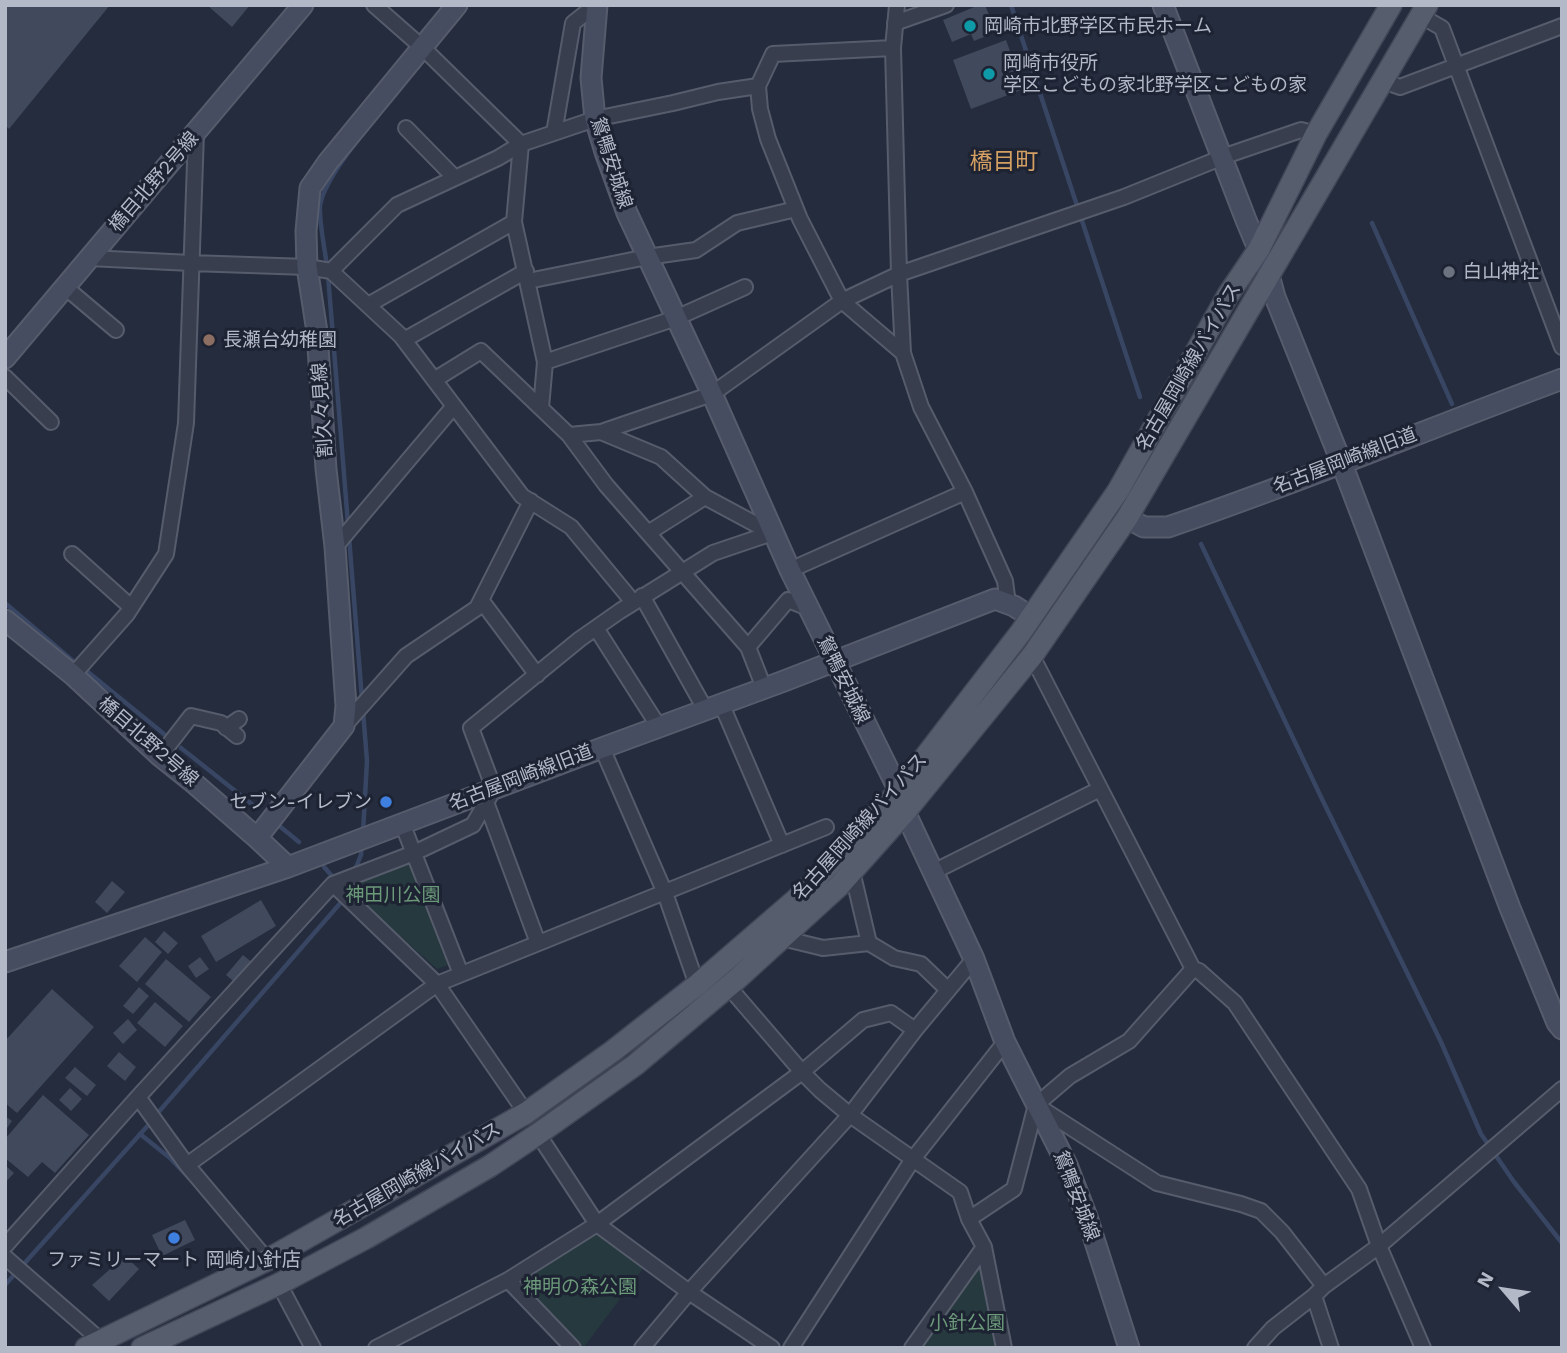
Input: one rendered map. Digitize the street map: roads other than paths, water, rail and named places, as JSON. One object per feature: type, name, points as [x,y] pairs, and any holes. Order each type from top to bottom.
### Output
[{"type":"main road","name":"名古屋岡崎線バイパス","points":[[99,1345],[267,1260],[526,1113],[697,985],[800,896],[899,790],[1031,617],[1118,491],[1228,295],[1259,249],[1316,134],[1391,5]]},
{"type":"main road","name":"名古屋岡崎線バイパス","points":[[142,1348],[279,1284],[377,1232],[538,1134],[635,1065],[839,886],[905,811],[1032,656],[1127,518],[1424,11]]},
{"type":"street","name":"橋目北野2号線","points":[[5,358],[303,5]]},
{"type":"street","points":[[374,5],[424,48],[521,144]]},
{"type":"street","name":"割久々見線","points":[[344,726],[345,677],[335,547],[317,332],[307,267],[306,231],[310,188],[328,162],[457,5]]},
{"type":"street","points":[[554,133],[573,23],[596,5]]},
{"type":"street","name":"鴛鴨安城線","points":[[596,5],[591,78],[595,119],[626,213],[712,394],[772,533],[899,790],[905,811],[974,959],[1005,1042],[1067,1165],[1087,1217],[1129,1348]]},
{"type":"street","points":[[897,5],[893,48],[903,353],[921,407],[965,492],[1004,581],[1008,604],[1031,617]]},
{"type":"street","points":[[895,23],[946,5]]},
{"type":"street","points":[[1163,5],[1269,275],[1275,298],[1342,464],[1510,908],[1562,1029]]},
{"type":"street","points":[[1424,11],[1442,28],[1562,347]]},
{"type":"street","points":[[1383,80],[1400,87],[1562,26]]},
{"type":"street","points":[[893,48],[773,54],[758,86],[760,109],[768,139],[800,219],[842,301],[903,353]]},
{"type":"street","points":[[331,271],[397,205],[498,158],[521,144],[595,119],[758,86]]},
{"type":"street","points":[[406,128],[455,178]]},
{"type":"street","points":[[569,435],[601,432],[712,394],[842,301],[899,274],[1124,197],[1301,130],[1316,134]]},
{"type":"street","points":[[73,675],[127,614],[166,554],[186,423],[196,133]]},
{"type":"street","points":[[521,144],[514,222],[545,362],[541,408]]},
{"type":"street","points":[[404,340],[527,276],[696,250],[737,223],[796,209]]},
{"type":"street","points":[[368,305],[514,222]]},
{"type":"street","points":[[89,258],[307,267],[331,271],[404,340],[522,496],[571,527],[638,599],[713,706],[782,845]]},
{"type":"street","points":[[65,286],[116,330]]},
{"type":"street","points":[[545,362],[676,318],[745,287]]},
{"type":"street","points":[[434,380],[481,351],[569,435],[606,485],[748,647],[764,688]]},
{"type":"street","points":[[5,377],[51,422]]},
{"type":"street","name":"名古屋岡崎線旧道","points":[[1127,518],[1144,527],[1168,527],[1342,464],[1562,379]]},
{"type":"street","points":[[335,547],[454,406]]},
{"type":"street","points":[[601,432],[661,457],[705,497],[772,533]]},
{"type":"street","points":[[790,570],[965,492]]},
{"type":"street","points":[[648,533],[705,497]]},
{"type":"street","points":[[257,838],[344,726],[406,656],[477,608],[531,501]]},
{"type":"street","points":[[538,943],[471,728],[596,628],[638,599],[713,553],[772,533]]},
{"type":"street","points":[[72,554],[131,607]]},
{"type":"street","name":"名古屋岡崎線旧道","points":[[5,962],[288,867],[402,823],[490,796],[602,748],[995,599],[1008,604]]},
{"type":"street","points":[[481,600],[537,675]]},
{"type":"street","points":[[748,647],[788,600],[808,608]]},
{"type":"street","name":"橋目北野2号線","points":[[5,620],[73,675],[160,756],[288,867]]},
{"type":"street","points":[[596,628],[659,727]]},
{"type":"street","points":[[1032,656],[1193,969],[1199,971],[1235,1003],[1359,1189],[1379,1246],[1423,1348]]},
{"type":"street","points":[[160,756],[191,716],[221,723],[232,732],[239,719]]},
{"type":"street","points":[[602,748],[665,893],[697,985]]},
{"type":"street","points":[[933,872],[1100,789]]},
{"type":"street","points":[[5,1247],[333,884],[473,825],[490,796]]},
{"type":"street","points":[[402,823],[461,974]]},
{"type":"street","points":[[187,1165],[437,984],[826,827]]},
{"type":"street","points":[[852,871],[869,943]]},
{"type":"street","points":[[333,884],[437,984],[526,1113]]},
{"type":"street","points":[[782,938],[823,948],[869,943],[894,958],[921,964],[948,990]]},
{"type":"street","points":[[642,1348],[689,1292],[850,1115],[974,959]]},
{"type":"street","points":[[970,1219],[1014,1189],[1036,1105],[1070,1076],[1129,1041],[1193,969]]},
{"type":"street","points":[[728,986],[820,1090],[850,1115],[960,1192],[984,1247],[1004,1348]]},
{"type":"street","points":[[376,1348],[508,1280],[597,1224],[802,1072],[863,1020],[891,1013],[915,1030]]},
{"type":"street","points":[[791,1348],[913,1159],[1005,1042]]},
{"type":"street","points":[[1257,1347],[1273,1328],[1379,1246],[1562,1089]]},
{"type":"street","points":[[138,1097],[187,1165],[267,1260]]},
{"type":"street","points":[[1036,1105],[1157,1183],[1261,1211],[1282,1232],[1319,1291],[1331,1348]]},
{"type":"street","points":[[538,1134],[597,1224],[689,1292],[772,1348]]},
{"type":"street","points":[[913,1347],[984,1247]]},
{"type":"street","points":[[5,1257],[99,1345]]},
{"type":"street","points":[[508,1280],[573,1348]]},
{"type":"street","points":[[279,1284],[313,1348]]},
{"type":"waterway","points":[[1011,5],[1140,397]]},
{"type":"waterway","points":[[417,68],[438,42]]},
{"type":"waterway","points":[[327,266],[320,212],[324,193],[342,161],[403,85]]},
{"type":"waterway","points":[[1372,223],[1452,404]]},
{"type":"waterway","points":[[328,275],[348,524]]},
{"type":"waterway","points":[[349,537],[362,699]]},
{"type":"waterway","points":[[1201,544],[1441,1042],[1481,1134],[1514,1182],[1562,1243]]},
{"type":"waterway","points":[[5,603],[73,661]]},
{"type":"waterway","points":[[88,672],[164,734]]},
{"type":"waterway","points":[[363,711],[367,761],[363,832]]},
{"type":"waterway","points":[[181,748],[253,805]]},
{"type":"waterway","points":[[277,824],[299,842]]},
{"type":"waterway","points":[[354,872],[362,844]]},
{"type":"waterway","points":[[324,867],[332,876]]},
{"type":"waterway","points":[[156,1115],[343,900]]},
{"type":"waterway","points":[[5,1285],[151,1122]]},
{"type":"waterway","points":[[140,1134],[170,1158],[189,1178]]},
{"type":"place","name":"岡崎市北野学区市民ホーム","points":[[970,26]]},
{"type":"place","name":"岡崎市役所 学区こどもの家北野学区こどもの家","points":[[989,74]]},
{"type":"place","name":"白山神社","points":[[1449,272]]},
{"type":"place","name":"長瀬台幼稚園","points":[[209,340]]},
{"type":"place","name":"セブン-イレブン","points":[[386,802]]},
{"type":"place","name":"ファミリーマート 岡崎小針店","points":[[174,1238]]},
{"type":"district","name":"橋目町","points":[[1004,162]]},
{"type":"park label","name":"神田川公園","points":[[393,895]]},
{"type":"park label","name":"神明の森公園","points":[[580,1287]]},
{"type":"park label","name":"小針公園","points":[[967,1323]]}]
